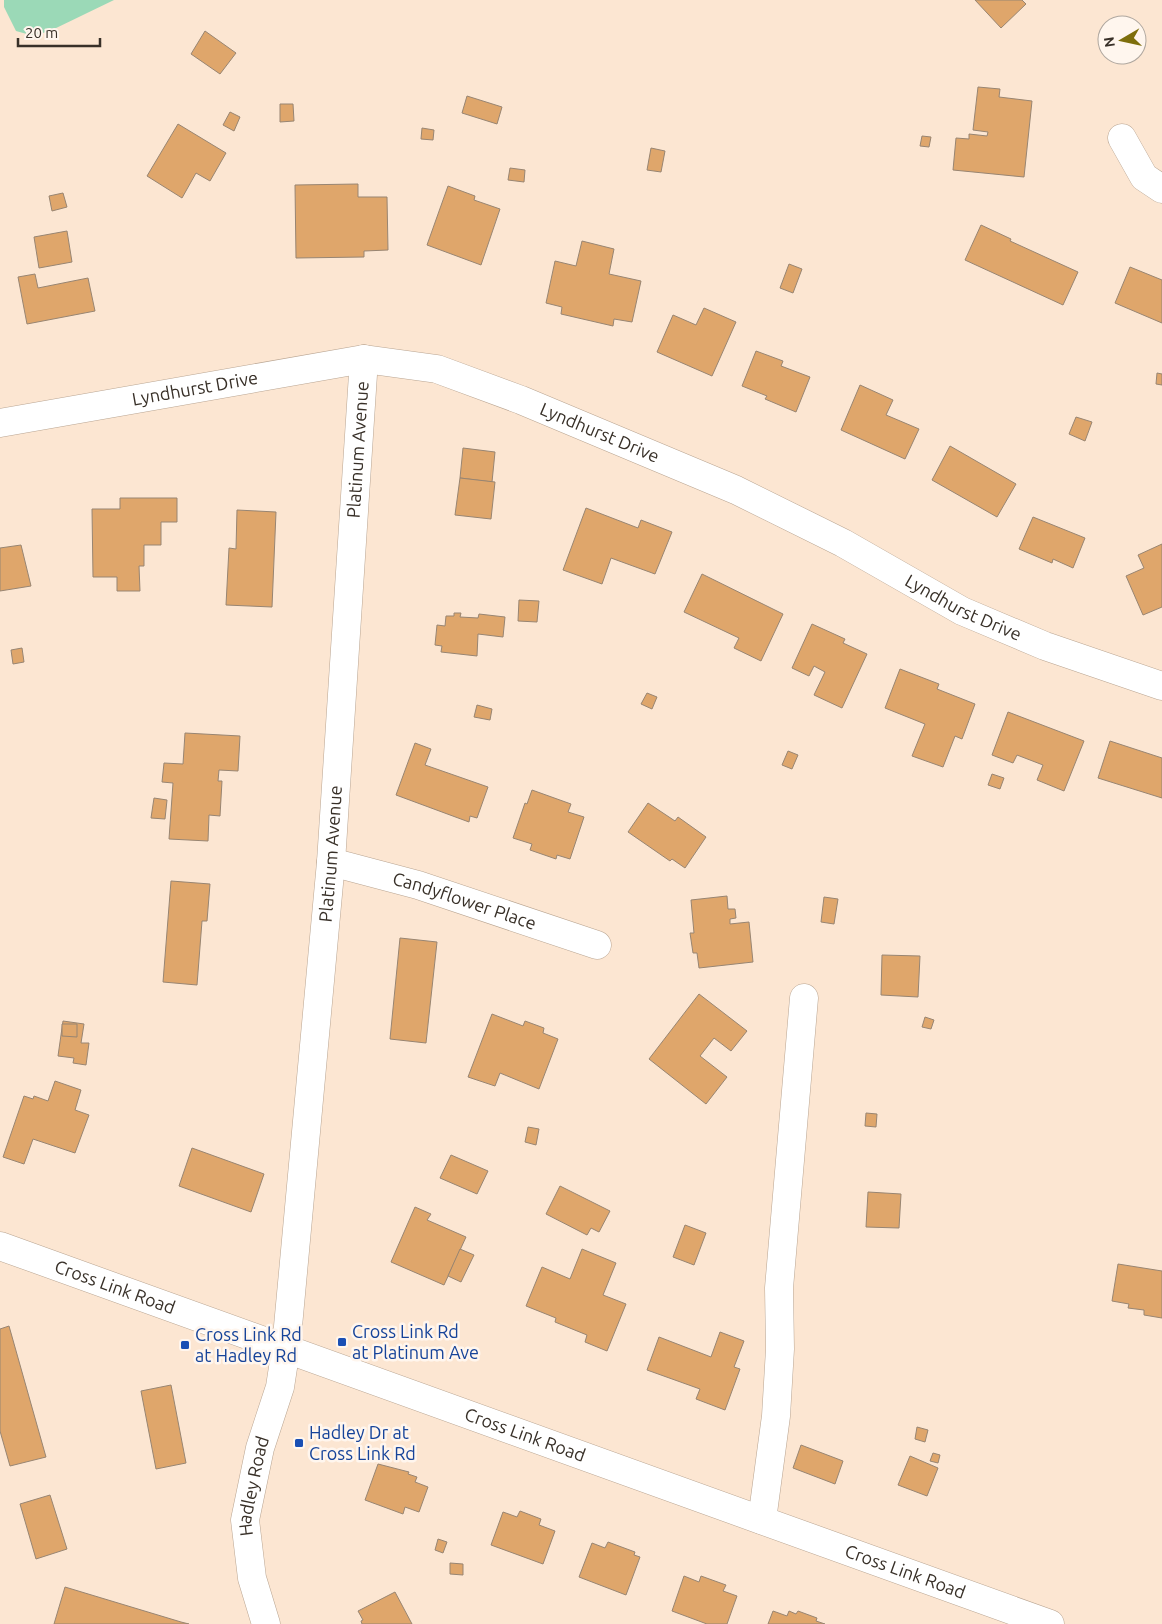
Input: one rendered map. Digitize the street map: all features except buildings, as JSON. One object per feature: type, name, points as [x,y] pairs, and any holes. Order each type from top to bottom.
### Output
[{"type":"street","points":[[1122,138],[1144,177],[1162,189]]},
{"type":"street","name":"Lyndhurst Drive","points":[[0,423],[364,359],[437,369],[530,404],[736,490],[842,543],[962,610],[1045,646],[1162,686]]},
{"type":"street","name":"Platinum Avenue","points":[[286,1348],[331,862],[364,359]]},
{"type":"street","name":"Candyflower Place","points":[[331,862],[418,885],[596,946]]},
{"type":"street","points":[[762,1520],[776,1424],[780,1350],[780,1278],[804,998]]},
{"type":"street","name":"Cross Link Road","points":[[0,1246],[1050,1624]]},
{"type":"street","name":"Hadley Road","points":[[266,1624],[252,1578],[245,1520],[260,1448],[280,1387],[286,1348]]},
{"type":"green space","points":[[4,0],[114,0],[52,30],[34,36],[16,31],[4,7]]},
{"type":"place","name":"Cross Link Rd at Platinum Ave","points":[[342,1342]]},
{"type":"place","name":"Cross Link Rd at Hadley Rd","points":[[185,1345]]},
{"type":"place","name":"Hadley Dr at Cross Link Rd","points":[[299,1443]]}]
